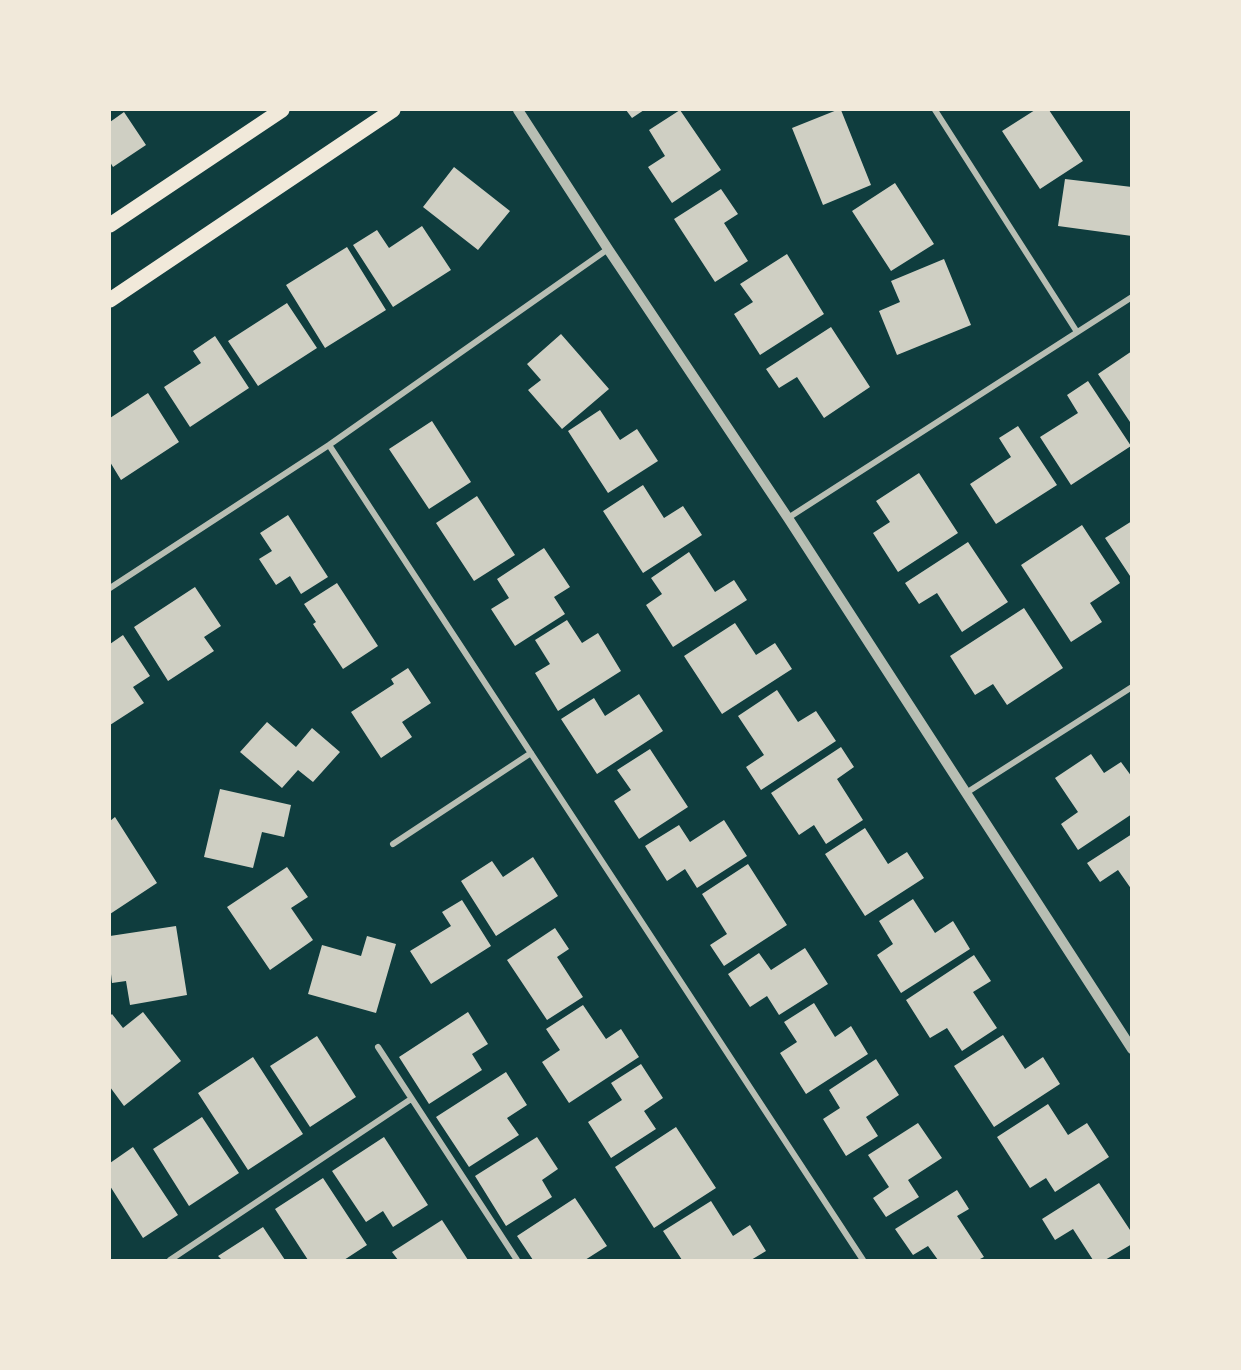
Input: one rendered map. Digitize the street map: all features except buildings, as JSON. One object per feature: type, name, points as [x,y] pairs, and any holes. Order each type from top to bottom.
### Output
[{"type":"main road","points":[[110,225],[282,110]]},
{"type":"main road","points":[[110,300],[393,110]]},
{"type":"street","points":[[518,110],[788,518],[1131,1048]]},
{"type":"street","points":[[935,110],[1077,332]]},
{"type":"street","points":[[110,588],[329,445],[608,249]]},
{"type":"street","points":[[788,518],[1131,297]]},
{"type":"street","points":[[329,445],[863,1260]]},
{"type":"street","points":[[966,793],[1131,687]]},
{"type":"street","points":[[393,844],[531,753]]},
{"type":"street","points":[[378,1047],[517,1260]]},
{"type":"street","points":[[170,1260],[411,1099]]}]
